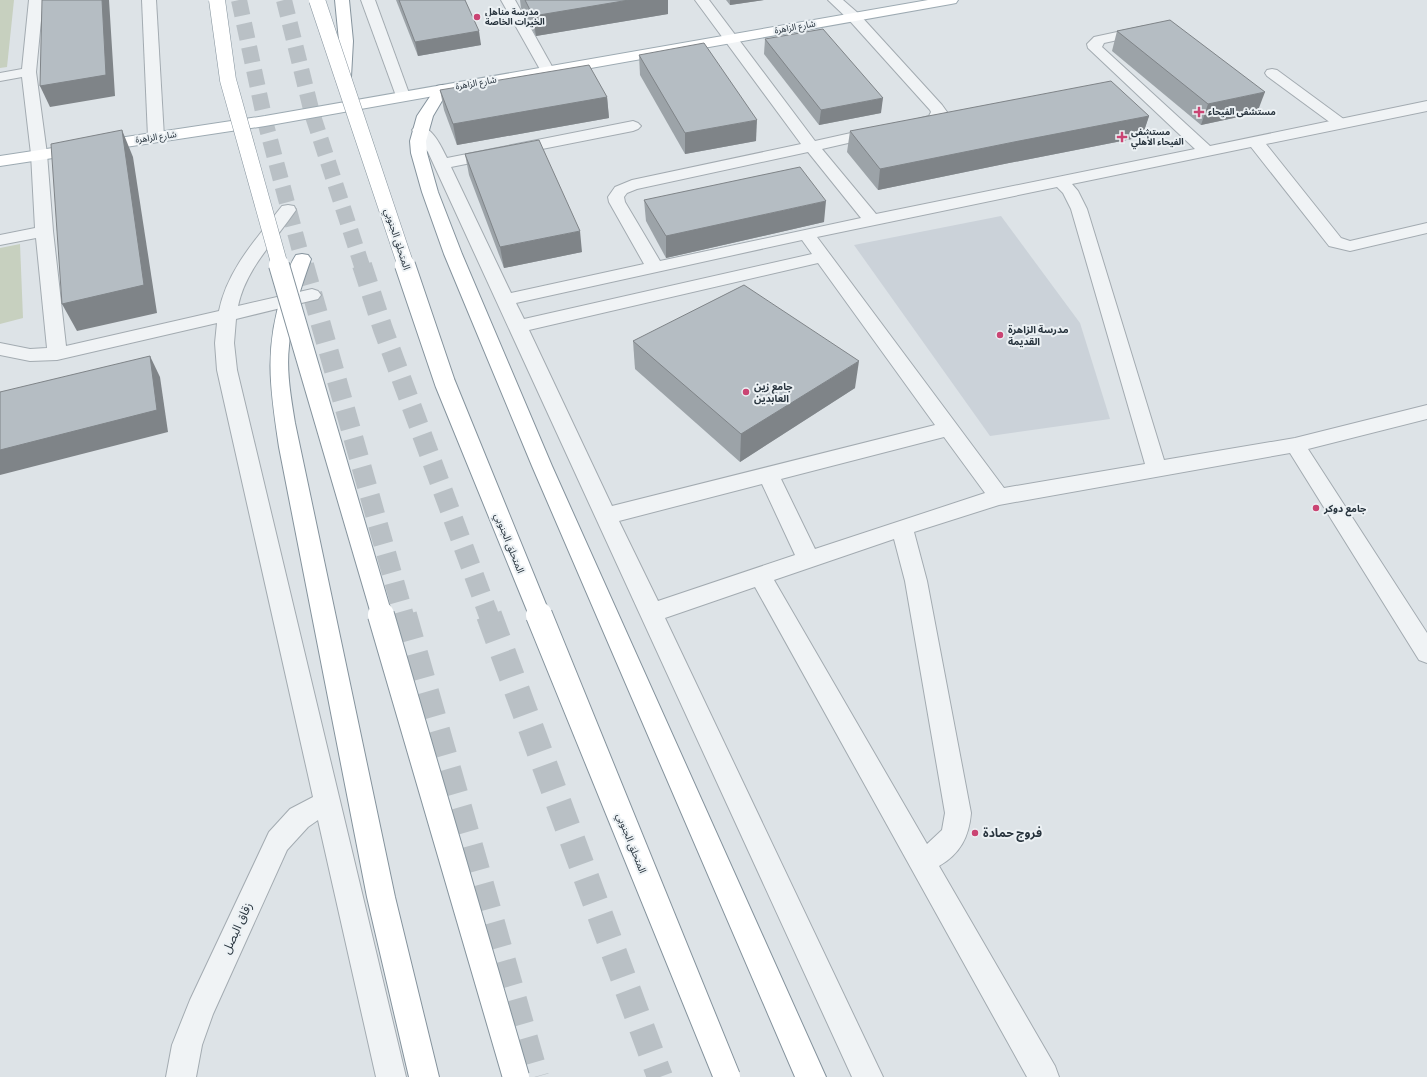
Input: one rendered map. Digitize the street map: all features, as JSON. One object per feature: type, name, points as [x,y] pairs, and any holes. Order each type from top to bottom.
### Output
[{"type":"main road","points":[[217,0],[228,80],[259,195],[516,1077]]},
{"type":"main road","name":"المتحلق الجنوبي","points":[[317,0],[445,382],[727,1077]]},
{"type":"main road","points":[[342,0],[346,41],[344,77]]},
{"type":"main road","name":"شارع الزاهرة","points":[[0,161],[38,154],[273,120],[547,70],[951,0]]},
{"type":"main road","points":[[442,89],[425,116],[420,130],[419,153],[430,192],[452,254],[542,466],[811,1077]]},
{"type":"main road","points":[[302,259],[288,300],[279,347],[280,392],[289,447],[381,897],[424,1077]]},
{"type":"street","points":[[36,0],[29,72],[56,354]]},
{"type":"street","points":[[149,0],[156,137]]},
{"type":"street","points":[[368,0],[403,96]]},
{"type":"street","points":[[508,0],[547,70]]},
{"type":"street","points":[[702,0],[811,146],[872,220]]},
{"type":"street","points":[[655,267],[617,202],[616,197],[621,190],[632,185],[927,121],[938,116],[939,112],[937,108],[854,17],[835,0]]},
{"type":"street","points":[[1158,28],[1099,40],[1094,44],[1095,48],[1206,151]]},
{"type":"street","points":[[0,77],[29,72]]},
{"type":"street","points":[[1272,73],[1340,123]]},
{"type":"street","points":[[505,300],[872,220],[1427,106]]},
{"type":"street","points":[[441,164],[633,126]]},
{"type":"street","points":[[420,130],[431,143],[441,164],[868,1077]]},
{"type":"street","points":[[1255,141],[1336,242],[1350,246],[1427,228]]},
{"type":"street","points":[[1060,181],[1070,191],[1079,209],[1157,470]]},
{"type":"street","points":[[288,210],[251,257],[228,302],[224,344],[227,370],[391,1077]]},
{"type":"street","points":[[0,240],[44,231]]},
{"type":"street","points":[[806,234],[999,497]]},
{"type":"street","points":[[517,327],[822,257]]},
{"type":"street","points":[[0,348],[30,355],[56,354],[312,295]]},
{"type":"street","points":[[651,613],[902,529],[951,511],[999,497],[1295,445],[1427,412]]},
{"type":"street","points":[[606,516],[948,429]]},
{"type":"street","points":[[1295,445],[1427,653]]},
{"type":"street","points":[[768,475],[808,560]]},
{"type":"street","points":[[902,529],[916,581],[958,813],[957,824],[949,844],[941,851],[922,861]]},
{"type":"street","points":[[760,576],[1044,1077]]},
{"type":"street","name":"زقاق البصل","points":[[181,1077],[187,1045],[200,1010],[278,841],[299,818],[313,809],[327,803]]},
{"type":"shaded area","points":[[1001,216],[1080,323],[1110,419],[990,436],[854,245]]},
{"type":"green space","points":[[0,0],[14,0],[7,67],[0,68]]},
{"type":"green space","points":[[20,244],[23,318],[0,324],[0,248]]},
{"type":"building","points":[[42,0],[102,0],[106,75],[40,86]]},
{"type":"building","points":[[399,0],[465,0],[479,31],[415,42]]},
{"type":"building","points":[[525,0],[629,0],[533,16]]},
{"type":"building","points":[[1170,20],[1265,92],[1208,104],[1117,31]]},
{"type":"building","points":[[823,29],[883,98],[821,110],[765,39]]},
{"type":"building","points":[[704,43],[757,120],[685,133],[639,55]]},
{"type":"building","points":[[589,65],[607,97],[453,124],[440,90]]},
{"type":"building","points":[[1111,81],[1149,116],[880,169],[850,131]]},
{"type":"building","points":[[122,130],[144,285],[62,304],[51,144]]},
{"type":"building","points":[[539,140],[580,231],[500,247],[465,154]]},
{"type":"building","points":[[800,167],[826,201],[666,236],[644,200]]},
{"type":"building","name":"جامع زين العابدين","points":[[744,285],[859,361],[741,434],[633,341]]},
{"type":"building","points":[[150,356],[157,410],[0,450],[0,392]]},
{"type":"tunnel","points":[[239,0],[265,121],[304,266]]},
{"type":"tunnel","points":[[284,0],[312,113],[362,266]]},
{"type":"tunnel","points":[[304,265],[404,616]]},
{"type":"tunnel","points":[[362,265],[383,329],[489,616]]},
{"type":"tunnel","points":[[404,615],[536,1077]]},
{"type":"tunnel","points":[[489,615],[660,1077]]},
{"type":"place","name":"مدرسة مناهل الخيرات الخاصة","points":[[477,17]]},
{"type":"place","name":"مستشفى الفيحاء","points":[[1199,112]]},
{"type":"place","name":"مستشفى الفيحاء الأهلي","points":[[1122,137]]},
{"type":"place","name":"مدرسة الزاهرة القديمة","points":[[1000,335]]},
{"type":"place","name":"جامع زين العابدين","points":[[746,392]]},
{"type":"place","name":"جامع دوكر","points":[[1316,508]]},
{"type":"place","name":"فروج حمادة","points":[[975,833]]}]
